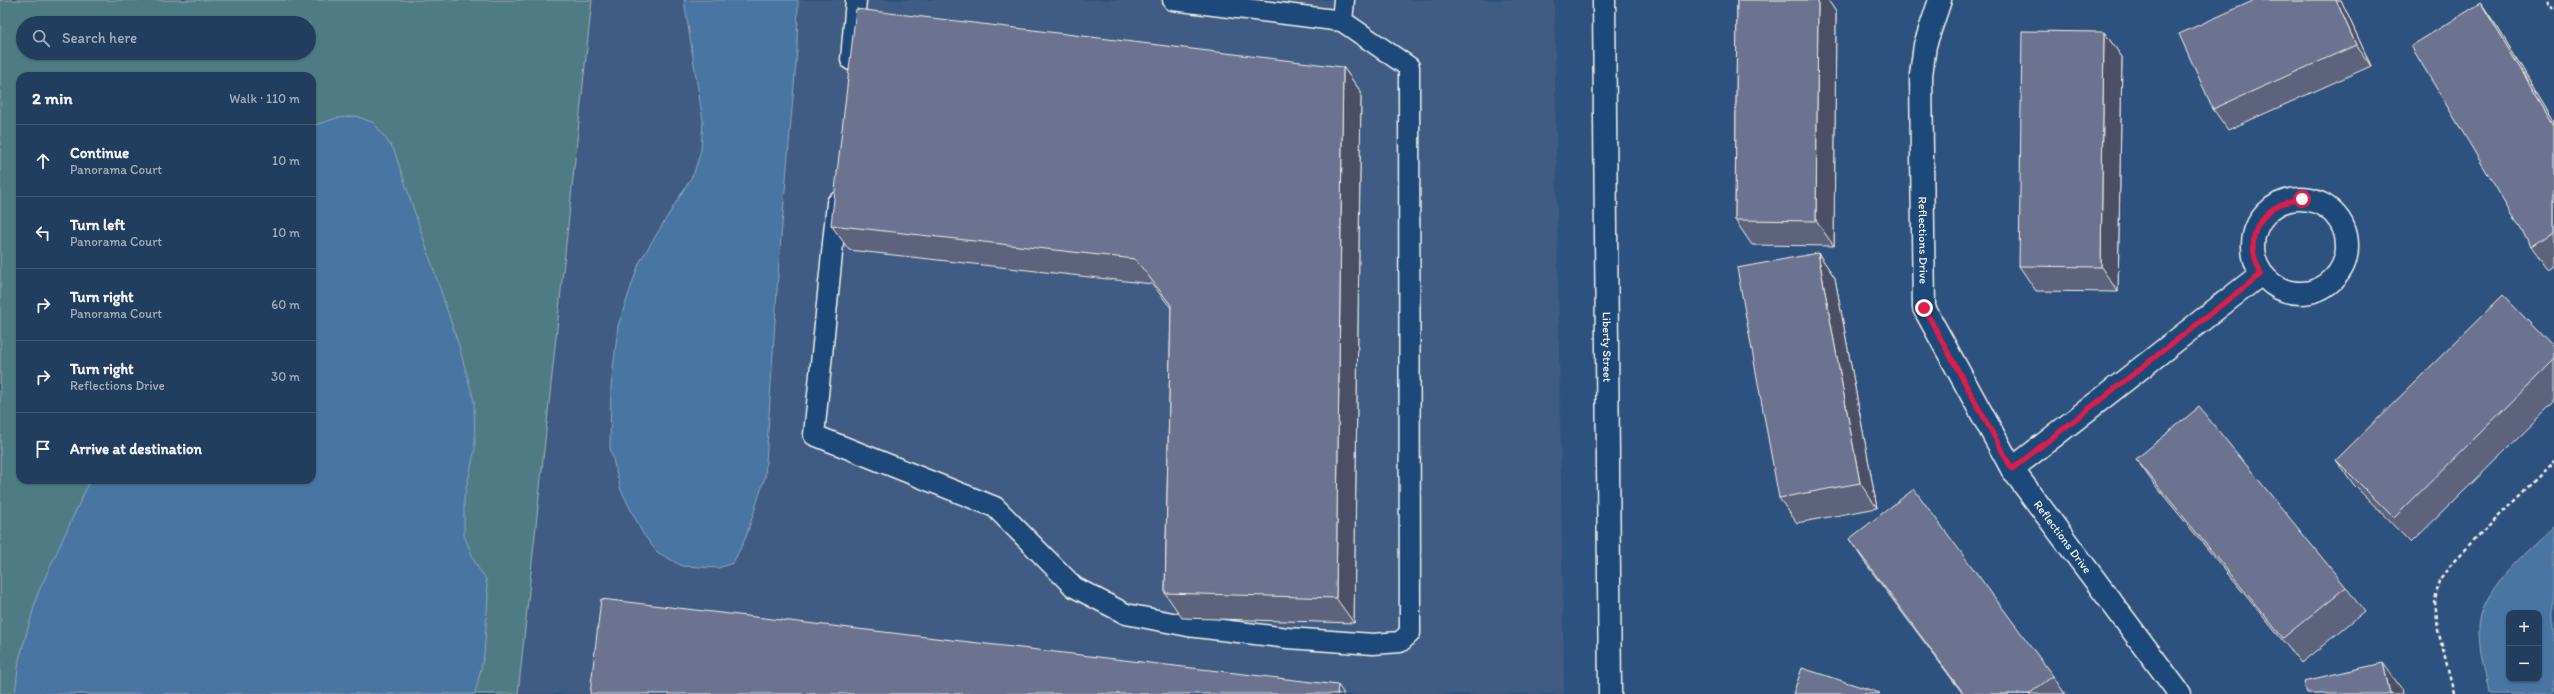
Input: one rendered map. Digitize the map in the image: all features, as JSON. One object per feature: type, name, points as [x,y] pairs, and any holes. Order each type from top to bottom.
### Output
[{"type":"street","name":"Liberty Street","points":[[1604,0],[1610,694]]},
{"type":"street","name":"Reflections Drive","points":[[1940,0],[1925,45],[1921,75],[1924,308],[2012,469],[2180,694]]},
{"type":"street","points":[[2302,199],[2317,202],[2330,210],[2339,221],[2346,236],[2346,252],[2342,268],[2332,280],[2319,290],[2304,294],[2288,292],[2273,285],[2261,274],[2254,261],[2253,246],[2255,231],[2262,218],[2273,207],[2287,201],[2302,199]]},
{"type":"street","points":[[2012,469],[2261,274]]},
{"type":"lane","points":[[849,79],[856,0]]},
{"type":"lane","points":[[839,182],[814,435],[995,507],[1074,587],[1126,614],[1188,626],[1288,638],[1373,644],[1400,642],[1410,633],[1409,67],[1342,21],[1173,0]]},
{"type":"lane","points":[[1342,21],[1344,0]]},
{"type":"path","points":[[2548,0],[2554,8]]},
{"type":"path","points":[[2454,694],[2438,630],[2435,601],[2439,580],[2454,561],[2554,461]]},
{"type":"shaded area","points":[[592,0],[1554,0],[1564,694],[518,694]]},
{"type":"shaded area","points":[[684,0],[798,0],[797,51],[779,260],[765,477],[746,537],[733,563],[718,568],[682,566],[657,552],[643,534],[621,490],[610,448],[611,387],[618,326],[639,263],[694,173],[701,150],[703,121]]},
{"type":"shaded area","points":[[356,116],[374,123],[394,150],[459,346],[474,401],[475,449],[464,498],[464,535],[476,565],[486,579],[488,595],[484,655],[475,694],[15,694],[19,660],[38,593],[88,484],[316,484],[316,125],[337,118]]},
{"type":"shaded area","points":[[2554,526],[2554,694],[2489,694],[2480,646],[2479,630],[2481,615],[2495,587],[2519,560]]},
{"type":"green space","points":[[0,0],[592,0],[518,694],[0,694]]},
{"type":"building","points":[[1737,0],[1818,0],[1816,221],[1735,220]]},
{"type":"building","points":[[2255,0],[2336,0],[2356,45],[2213,109],[2179,34]]},
{"type":"building","points":[[2481,3],[2554,125],[2554,232],[2531,246],[2411,46]]},
{"type":"building","points":[[856,9],[1343,67],[1336,598],[1165,593],[1171,305],[1135,259],[831,225]]},
{"type":"building","points":[[2022,31],[2104,32],[2101,267],[2019,266]]},
{"type":"building","points":[[1818,253],[1860,483],[1779,498],[1737,268]]},
{"type":"building","points":[[2503,295],[2554,348],[2554,360],[2394,518],[2336,460]]},
{"type":"building","points":[[2199,407],[2346,587],[2283,638],[2136,459]]},
{"type":"building","points":[[1914,489],[2053,676],[2029,694],[1964,694],[1849,539]]},
{"type":"building","points":[[601,599],[1338,685],[1337,694],[590,694]]},
{"type":"building","points":[[2383,663],[2390,694],[2307,694],[2304,681]]},
{"type":"building","points":[[1802,668],[1880,693],[1793,694]]},
{"type":"route","points":[[1924,308],[2012,469],[2261,274],[2254,261],[2253,246],[2255,231],[2262,218],[2273,207],[2287,201],[2302,199]]}]
